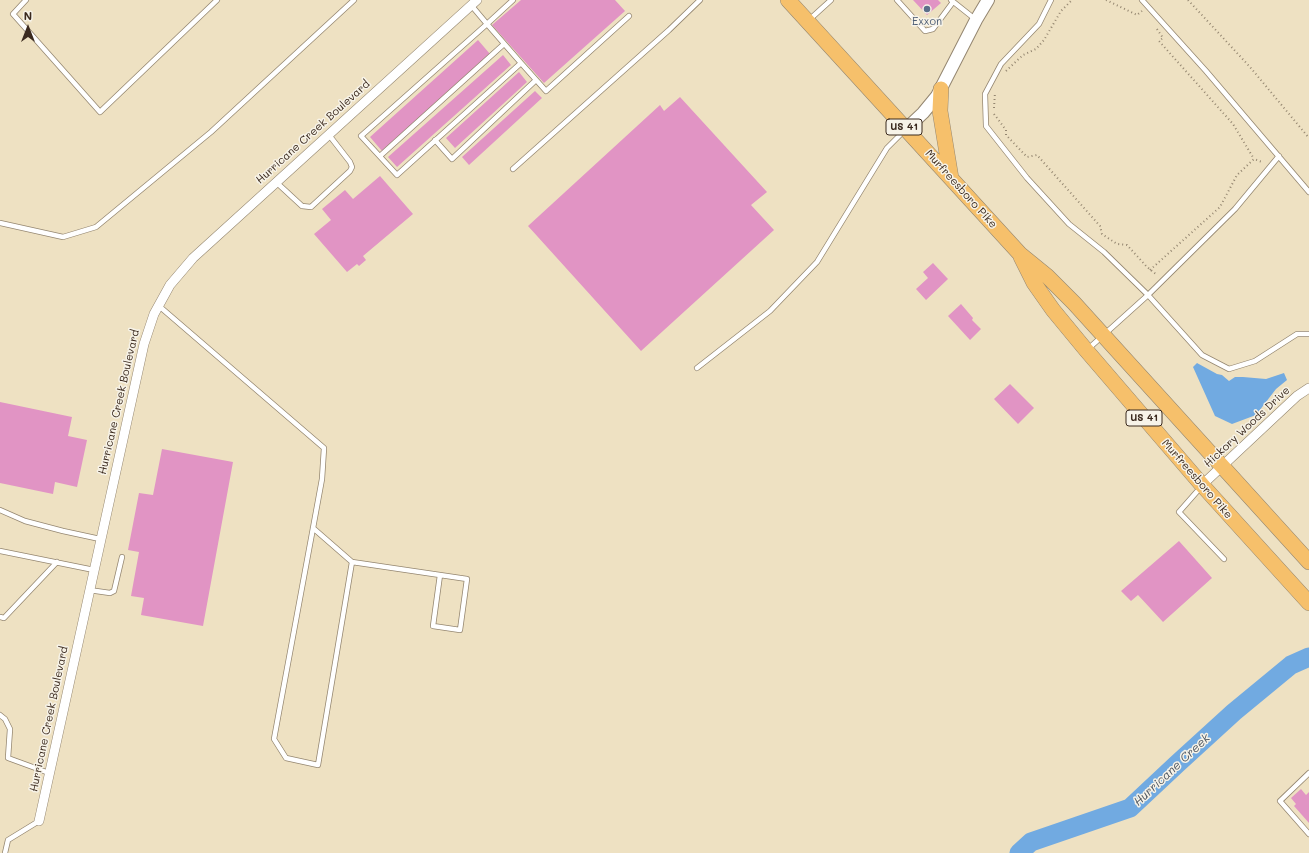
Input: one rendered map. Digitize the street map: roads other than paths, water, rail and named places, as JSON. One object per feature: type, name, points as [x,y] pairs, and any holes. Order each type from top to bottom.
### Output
[{"type":"main road","name":"Murfreesboro Pike","points":[[788,0],[1020,254],[1047,276],[1074,303],[1309,562]]},
{"type":"main road","points":[[941,89],[940,110],[952,179]]},
{"type":"main road","name":"Murfreesboro Pike","points":[[1020,254],[1034,283],[1053,310],[1086,350],[1202,486],[1309,602]]},
{"type":"street","points":[[906,129],[923,113],[937,96],[976,20],[988,0]]},
{"type":"street","name":"Hurricane Creek Boulevard","points":[[39,821],[144,344],[154,314],[170,285],[193,258],[474,2]]},
{"type":"street","name":"Hickory Woods Drive","points":[[1202,486],[1298,396],[1309,388]]},
{"type":"lane","points":[[26,0],[13,14],[100,112],[217,0]]},
{"type":"lane","points":[[0,223],[63,237],[96,227],[211,132],[354,0]]},
{"type":"lane","points":[[513,0],[361,136],[397,175],[521,63]]},
{"type":"lane","points":[[513,169],[669,30],[700,0]]},
{"type":"lane","points":[[808,22],[831,0]]},
{"type":"lane","points":[[897,0],[925,31],[933,28],[952,1],[976,20]]},
{"type":"lane","points":[[1051,0],[1039,24],[1001,64],[985,94],[986,126],[1027,178],[1069,224],[1104,252],[1148,295],[1202,355],[1229,369],[1255,361],[1297,334],[1309,334]]},
{"type":"lane","points":[[1142,0],[1206,71],[1309,192]]},
{"type":"lane","points":[[474,2],[487,24],[546,91],[629,16]]},
{"type":"lane","points":[[380,156],[504,44]]},
{"type":"lane","points":[[435,140],[452,159],[536,80]]},
{"type":"lane","points":[[697,368],[770,311],[817,262],[887,148],[906,129]]},
{"type":"lane","points":[[276,182],[302,206],[311,207],[350,171],[352,167],[350,162],[328,134]]},
{"type":"lane","points":[[1086,350],[1148,295],[1235,209],[1279,156]]},
{"type":"lane","points":[[159,306],[324,448],[322,479],[274,739],[286,758],[318,765],[352,562]]},
{"type":"lane","points":[[1202,486],[1179,512],[1224,559]]},
{"type":"lane","points":[[0,510],[24,521],[100,539]]},
{"type":"lane","points":[[313,528],[352,562],[440,575],[467,579],[460,630],[433,626],[440,575]]},
{"type":"lane","points":[[0,551],[94,570]]},
{"type":"lane","points":[[90,590],[110,593],[114,591],[122,557]]},
{"type":"lane","points":[[0,617],[4,618],[57,562]]},
{"type":"lane","points":[[0,715],[5,719],[10,729],[8,758],[49,773]]},
{"type":"lane","points":[[1309,773],[1280,801],[1309,834]]},
{"type":"lane","points":[[5,853],[8,840],[39,821]]},
{"type":"water","points":[[1197,363],[1217,374],[1222,375],[1229,381],[1235,377],[1266,379],[1284,373],[1287,380],[1276,389],[1256,415],[1232,424],[1215,416],[1193,367]]},
{"type":"waterway","name":"Hurricane Creek","points":[[1019,853],[1031,842],[1130,808],[1234,712],[1291,665],[1309,657]]},
{"type":"place","name":"Exxon","points":[[927,9]]}]
